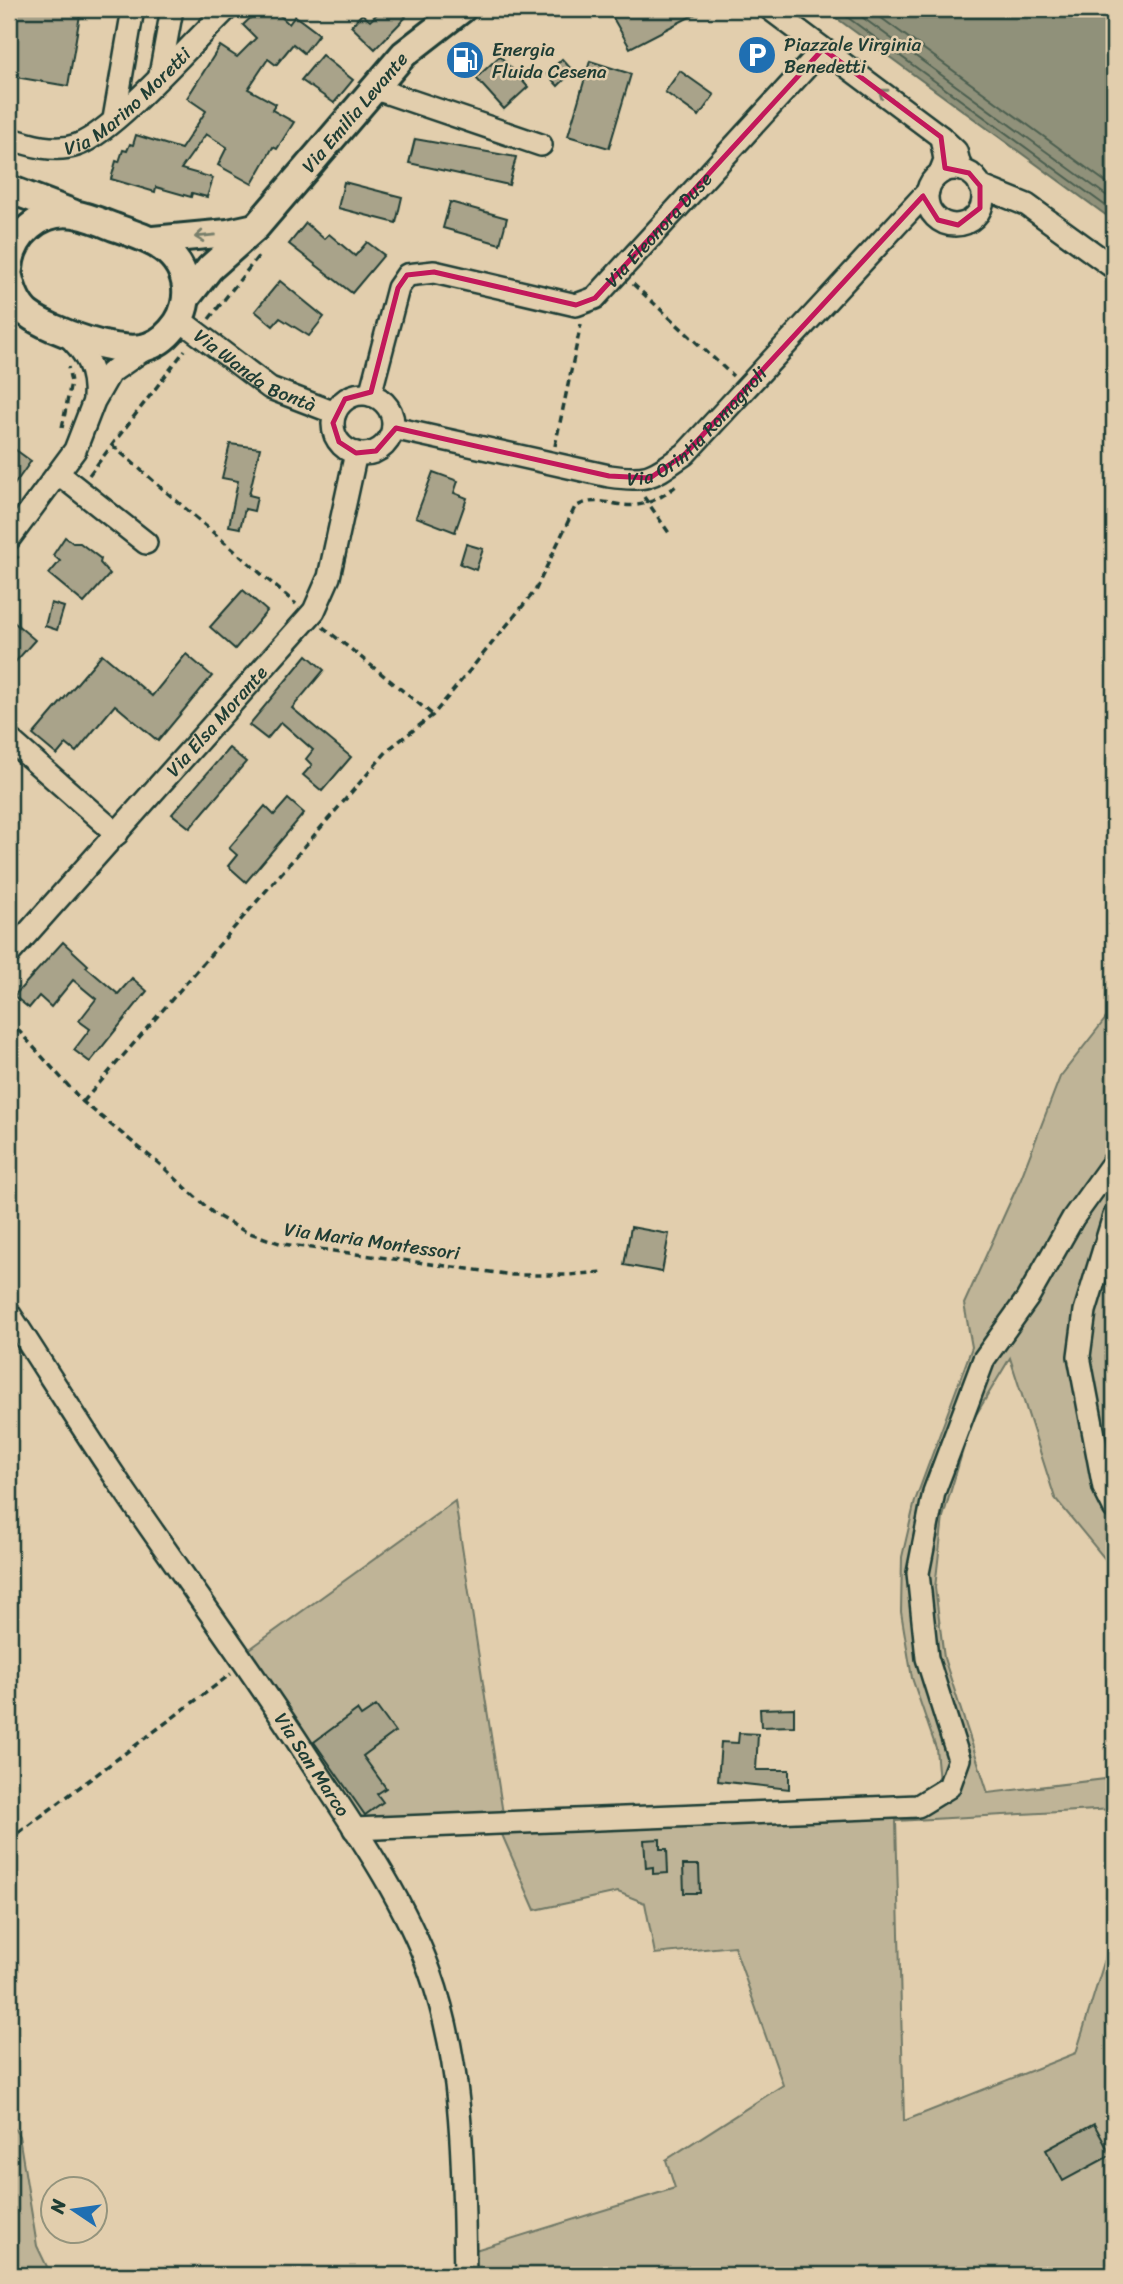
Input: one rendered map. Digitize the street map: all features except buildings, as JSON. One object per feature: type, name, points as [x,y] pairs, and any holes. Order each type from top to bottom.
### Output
[{"type":"main road","name":"Via Emilia Levante","points":[[149,346],[165,337],[209,268],[257,226],[404,54],[462,9]]},
{"type":"main road","points":[[9,189],[153,240],[168,250],[180,266],[183,309]]},
{"type":"main road","points":[[9,269],[9,256],[22,234],[32,225],[56,214],[74,214]]},
{"type":"main road","points":[[153,240],[228,233],[257,226]]},
{"type":"main road","points":[[9,277],[21,307],[43,322],[127,349],[149,346]]},
{"type":"street","points":[[114,119],[132,9]]},
{"type":"street","points":[[160,75],[172,9]]},
{"type":"street","name":"Via Marino Moretti","points":[[9,138],[28,145],[61,149],[91,138],[227,9]]},
{"type":"street","points":[[769,9],[941,137],[945,160],[951,172]]},
{"type":"street","name":"Via Eleonora Duse","points":[[370,395],[398,288],[407,275],[434,272],[576,305],[595,298],[823,48]]},
{"type":"street","points":[[373,88],[541,145]]},
{"type":"street","points":[[938,220],[929,207],[928,191],[951,172],[969,173],[980,186],[1027,205],[1114,268]]},
{"type":"street","points":[[976,215],[982,201],[980,186]]},
{"type":"street","name":"Via Orintia Romagnoli","points":[[393,428],[635,480],[650,478],[685,454],[928,191]]},
{"type":"street","points":[[898,223],[925,218],[958,225],[976,215],[999,210],[1022,211],[1041,217]]},
{"type":"street","name":"Via Wanda Bontà","points":[[183,309],[271,388],[335,413]]},
{"type":"street","points":[[60,329],[78,345],[92,367],[94,401]]},
{"type":"street","points":[[9,539],[75,450],[94,401],[114,368],[149,346]]},
{"type":"street","points":[[353,395],[370,395],[390,411],[393,428],[384,445],[376,451],[356,453],[339,442],[333,423],[335,413],[345,399],[353,395]]},
{"type":"street","name":"Via Elsa Morante","points":[[9,954],[310,616],[329,578],[356,453]]},
{"type":"street","points":[[59,474],[146,542]]},
{"type":"street","points":[[9,739],[117,834]]},
{"type":"street","points":[[354,1829],[918,1806],[949,1787],[959,1759],[927,1658],[918,1573],[934,1492],[984,1359],[1027,1299],[1073,1219],[1114,1161]]},
{"type":"street","points":[[1114,1216],[1085,1311],[1079,1356],[1104,1488],[1114,1508]]},
{"type":"street","name":"Via San Marco","points":[[9,1313],[122,1487],[247,1662],[354,1829],[402,1911],[426,1963],[447,2034],[459,2103],[465,2275]]},
{"type":"path","points":[[619,270],[745,386]]},
{"type":"path","points":[[551,463],[585,301]]},
{"type":"path","points":[[67,363],[71,382],[61,440],[64,445],[100,461]]},
{"type":"path","points":[[112,445],[310,616],[433,715]]},
{"type":"path","points":[[83,1102],[389,749],[433,715],[536,591],[575,507],[588,500],[634,507],[657,501],[686,477]]},
{"type":"path","points":[[635,480],[669,533]]},
{"type":"path","name":"Via Maria Montessori","points":[[9,1020],[83,1102],[162,1166],[214,1214],[244,1231],[282,1244],[513,1275],[604,1272]]},
{"type":"path","points":[[9,1840],[247,1662]]},
{"type":"highlighted area","points":[[823,49],[941,137],[945,168],[969,173],[980,186],[980,208],[958,225],[938,220],[923,196],[685,454],[650,478],[609,476],[396,428],[376,451],[356,453],[339,442],[333,423],[345,399],[371,392],[398,288],[407,275],[434,272],[576,305],[595,298]]},
{"type":"shaded area","points":[[1114,1008],[1114,1570],[1055,1498],[1010,1358],[971,1423],[943,1517],[935,1588],[944,1658],[988,1793],[1114,1778],[1114,1809],[896,1821],[904,2121],[1076,2053],[1114,1930],[1114,2275],[472,2275],[472,2251],[675,2188],[666,2160],[783,2085],[734,1946],[655,1954],[645,1903],[618,1892],[535,1910],[500,1830],[502,1814],[359,1817],[247,1651],[455,1501],[503,1814],[906,1800],[939,1782],[936,1748],[912,1678],[901,1612],[902,1557],[915,1501],[972,1347],[964,1304],[1021,1178],[1060,1077]]},
{"type":"shaded area","points":[[9,2120],[19,2136],[37,2246],[51,2275],[9,2275]]},
{"type":"water","points":[[824,9],[1114,9],[1114,221]]},
{"type":"place","name":"Piazzale Virginia Benedetti","points":[[757,55]]},
{"type":"place","name":"Energia Fluida Cesena","points":[[465,60]]}]
